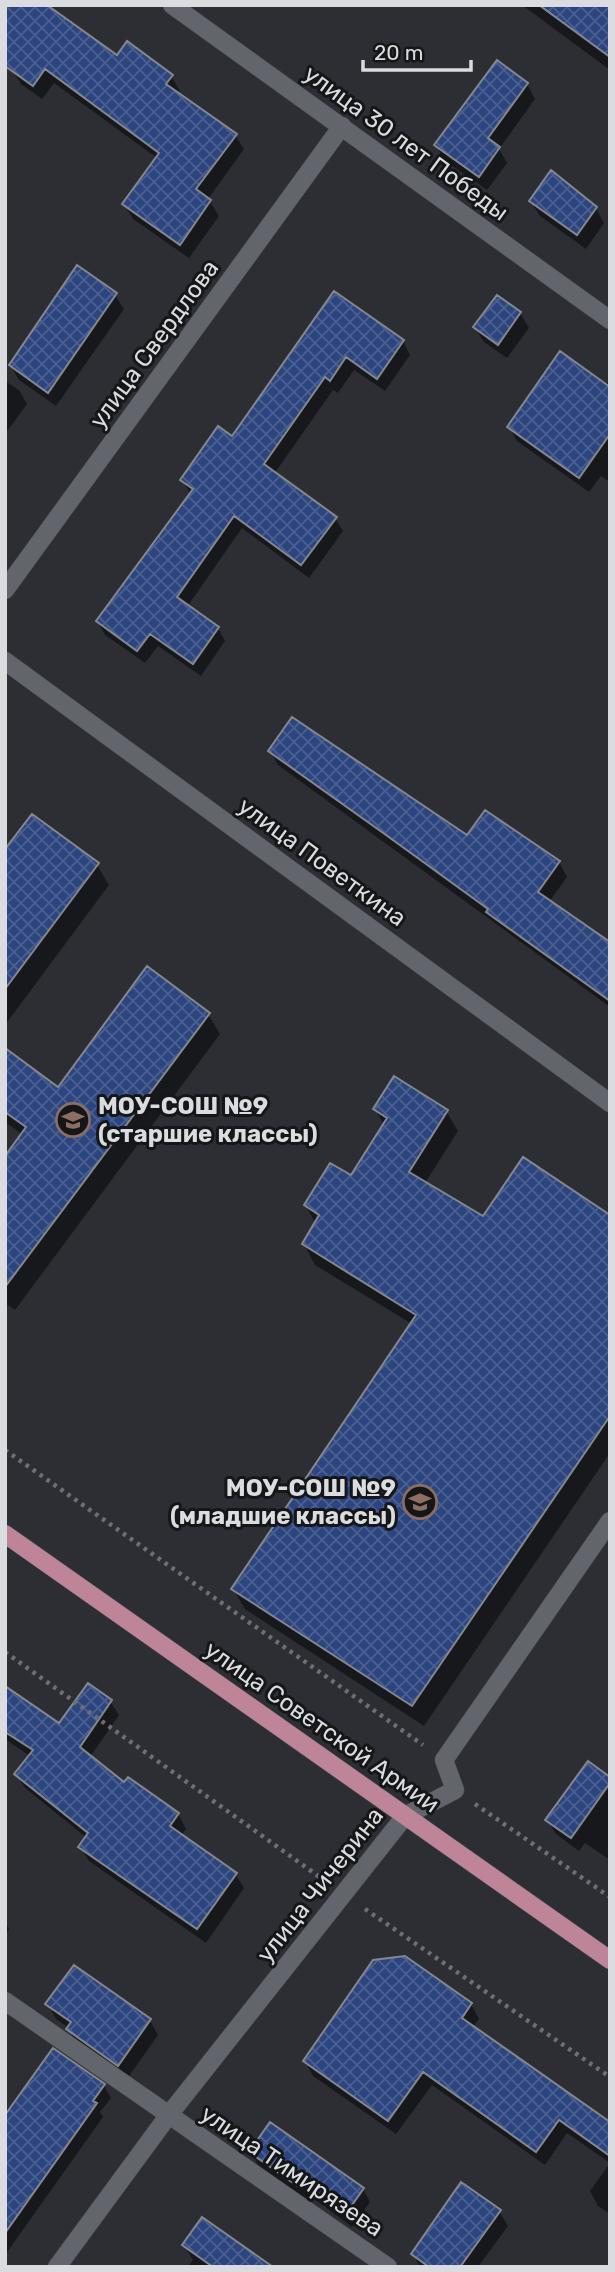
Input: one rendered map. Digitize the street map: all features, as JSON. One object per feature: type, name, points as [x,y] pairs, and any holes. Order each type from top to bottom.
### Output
[{"type":"main road","name":"улица Советской Армии","points":[[5,1534],[610,1961]]},
{"type":"street","name":"улица 30 лет Победы","points":[[172,5],[610,320]]},
{"type":"street","name":"улица Свердлова","points":[[5,590],[342,126]]},
{"type":"street","name":"улица Поветкина","points":[[5,661],[610,1103]]},
{"type":"street","points":[[455,1790],[444,1760],[610,1521]]},
{"type":"street","name":"улица Чичерина","points":[[57,2267],[168,2116],[405,1816],[455,1790]]},
{"type":"street","points":[[5,2001],[168,2116]]},
{"type":"street","name":"улица Тимирязева","points":[[168,2116],[388,2267]]},
{"type":"path","points":[[5,1450],[444,1760]]},
{"type":"path","points":[[5,1652],[344,1894],[610,2077]]},
{"type":"path","points":[[455,1790],[610,1898]]},
{"type":"building","points":[[5,5],[47,5],[117,55],[127,41],[173,75],[166,84],[237,134],[196,189],[211,200],[180,245],[122,204],[159,153],[45,69],[33,86],[5,66]]},
{"type":"building","points":[[539,5],[610,5],[610,57]]},
{"type":"building","points":[[497,60],[528,83],[488,138],[500,147],[479,177],[434,145]]},
{"type":"building","points":[[551,170],[597,207],[577,235],[529,201]]},
{"type":"building","points":[[77,265],[117,293],[48,393],[9,365]]},
{"type":"building","points":[[334,291],[404,340],[377,379],[346,357],[330,381],[325,377],[264,464],[337,517],[301,565],[234,516],[177,597],[219,627],[193,664],[150,634],[137,651],[96,621],[193,489],[180,480],[218,426],[232,436]]},
{"type":"building","points":[[497,295],[521,312],[498,345],[473,327]]},
{"type":"building","points":[[560,351],[610,387],[610,434],[579,478],[507,427]]},
{"type":"building","points":[[292,717],[467,835],[485,810],[560,861],[538,892],[610,942],[610,1001],[486,912],[488,909],[268,751]]},
{"type":"building","points":[[32,814],[99,863],[5,989],[5,849]]},
{"type":"building","name":"МОУ-СОШ №9 (старшие классы)","points":[[147,966],[210,1013],[5,1287],[5,1156],[26,1127],[5,1112],[5,1048],[58,1087]]},
{"type":"building","name":"МОУ-СОШ №9 (младшие классы)","points":[[394,1076],[448,1110],[409,1172],[483,1216],[523,1157],[610,1215],[610,1416],[412,1706],[231,1589],[416,1315],[302,1244],[319,1215],[304,1205],[330,1163],[351,1175],[387,1118],[373,1109]]},
{"type":"building","points":[[88,1683],[112,1700],[80,1747],[124,1782],[128,1777],[179,1813],[170,1826],[237,1873],[197,1929],[78,1847],[88,1833],[14,1774],[33,1750],[5,1732],[5,1686],[59,1723]]},
{"type":"building","points":[[588,1761],[610,1777],[610,1783],[571,1838],[545,1820]]},
{"type":"building","points":[[405,1956],[472,2003],[462,2018],[610,2122],[610,2156],[559,2120],[536,2152],[423,2072],[388,2121],[303,2061],[373,1960]]},
{"type":"building","points":[[74,1965],[151,2019],[118,2066],[66,2029],[71,2022],[45,2004]]},
{"type":"building","points":[[53,2048],[105,2084],[93,2101],[97,2103],[5,2233],[5,2115]]},
{"type":"building","points":[[270,2122],[364,2188],[345,2215],[249,2152]]},
{"type":"building","points":[[461,2182],[501,2210],[460,2267],[429,2267],[411,2254]]},
{"type":"building","points":[[202,2217],[273,2267],[213,2267],[182,2245]]},
{"type":"place","name":"МОУ-СОШ №9 (старшие классы)","points":[[73,1120]]},
{"type":"place","name":"МОУ-СОШ №9 (младшие классы)","points":[[420,1502]]}]
